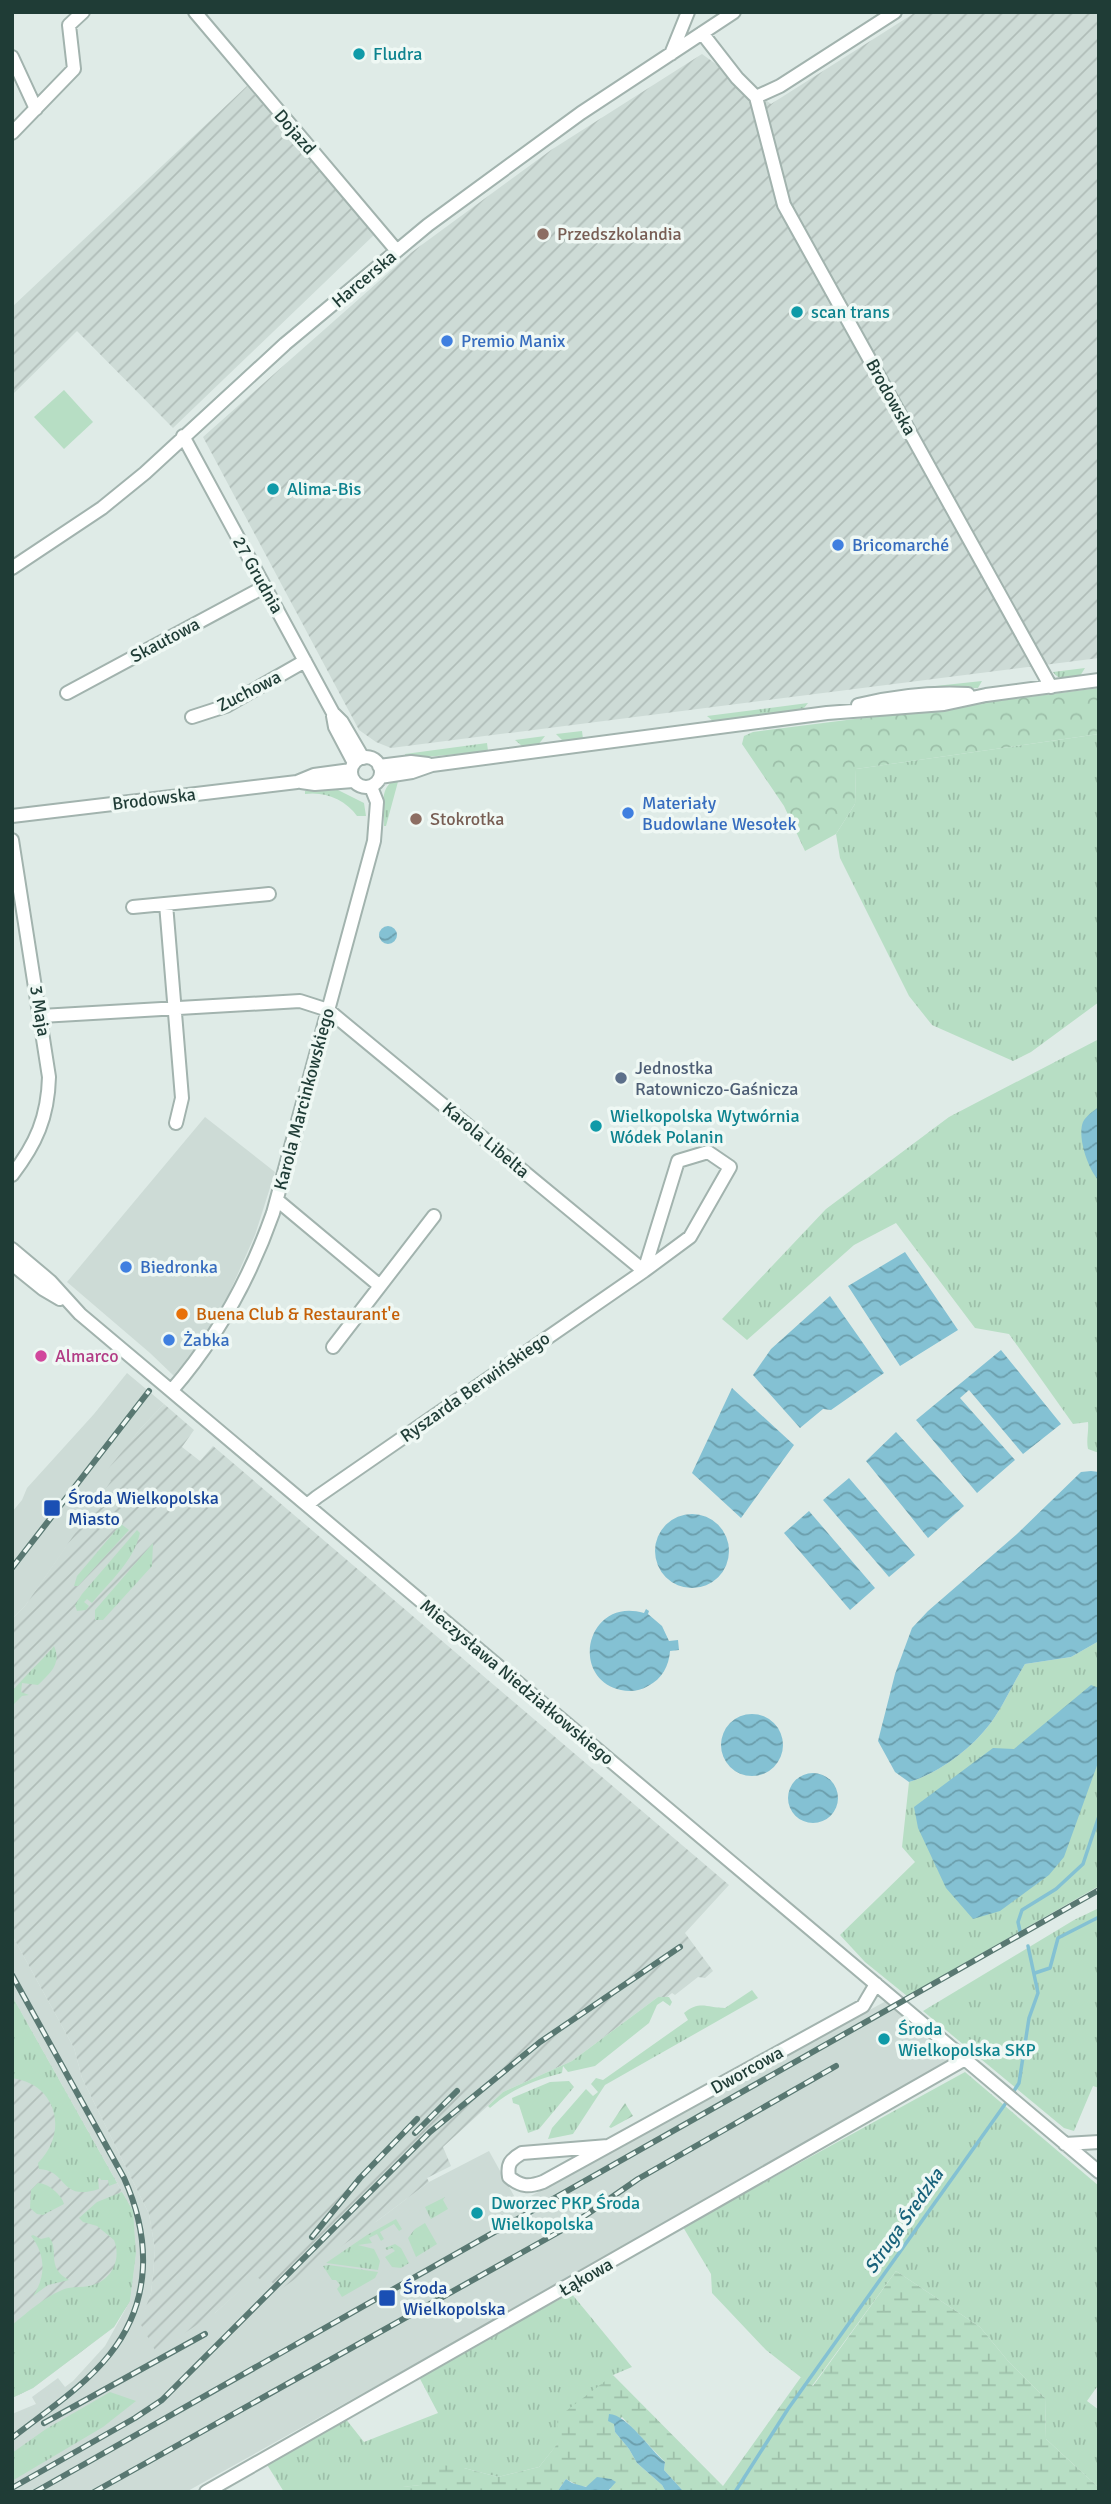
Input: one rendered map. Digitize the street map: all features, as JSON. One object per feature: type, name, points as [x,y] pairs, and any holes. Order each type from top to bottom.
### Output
[{"type":"street","points":[[12,133],[74,69],[69,25],[83,12]]},
{"type":"street","name":"Dojazd","points":[[195,12],[397,251]]},
{"type":"street","points":[[671,54],[688,12]]},
{"type":"street","name":"Harcerska","points":[[12,568],[102,508],[285,344],[452,207],[581,113],[734,12]]},
{"type":"street","points":[[702,33],[737,78],[756,97],[780,86],[895,12]]},
{"type":"street","points":[[12,57],[36,109]]},
{"type":"street","name":"Brodowska","points":[[756,97],[784,205],[1051,687]]},
{"type":"street","name":"27 Grudnia","points":[[183,436],[333,713],[335,727],[355,768]]},
{"type":"street","name":"Skautowa","points":[[67,693],[264,587]]},
{"type":"street","name":"Zuchowa","points":[[192,717],[226,706],[305,661]]},
{"type":"street","points":[[377,776],[369,757],[355,768],[358,785],[377,776],[412,772],[432,765],[827,713],[944,704],[986,695],[1099,680]]},
{"type":"street","name":"Brodowska","points":[[12,816],[297,782],[314,784],[355,768]]},
{"type":"street","name":"Karola Marcinkowskiego","points":[[173,1390],[206,1348],[236,1299],[262,1245],[277,1200],[376,829],[377,776]]},
{"type":"street","name":"3 Maja","points":[[12,840],[49,1077],[47,1106],[29,1153],[12,1175]]},
{"type":"street","points":[[133,907],[269,894]]},
{"type":"street","points":[[166,904],[182,1098],[176,1124]]},
{"type":"street","points":[[41,1016],[300,1001],[328,1010]]},
{"type":"street","name":"Karola Libelta","points":[[328,1010],[644,1271]]},
{"type":"street","name":"Ryszarda Berwińskiego","points":[[307,1505],[644,1271],[690,1237],[730,1167],[708,1152],[678,1161],[644,1271]]},
{"type":"street","points":[[277,1200],[380,1286]]},
{"type":"street","points":[[333,1347],[435,1216]]},
{"type":"street","name":"Mieczysława Niedziałkowskiego","points":[[12,1248],[50,1281],[70,1305]]},
{"type":"street","name":"Mieczysława Niedziałkowskiego","points":[[12,1265],[43,1289],[70,1305],[173,1390],[1065,2144]]},
{"type":"street","name":"Dworcowa","points":[[608,2146],[522,2153],[511,2159],[509,2177],[518,2184],[530,2186],[543,2182],[863,2006],[876,1984]]},
{"type":"street","name":"Łąkowa","points":[[206,2492],[965,2059]]},
{"type":"street","points":[[1065,2144],[1099,2142]]},
{"type":"street","points":[[1065,2144],[1099,2172]]},
{"type":"shaded area","points":[[916,12],[1099,12],[1099,658],[391,748],[376,742],[359,730],[203,437],[412,252],[551,150],[702,54],[771,104]]},
{"type":"shaded area","points":[[247,86],[374,235],[173,428],[77,331],[12,395],[12,307]]},
{"type":"shaded area","points":[[205,1117],[275,1172],[255,1235],[228,1296],[195,1351],[174,1376],[67,1282]]},
{"type":"shaded area","points":[[127,1373],[164,1404],[141,1428],[105,1474],[112,1481],[25,1606],[12,1619],[12,1512],[22,1500],[27,1488]]},
{"type":"shaded area","points":[[164,1404],[194,1430],[182,1447],[200,1461],[213,1446],[729,1885],[685,1933],[713,1971],[705,1978],[698,1977],[675,1995],[672,1993],[666,1998],[658,1997],[572,2061],[503,2092],[443,2147],[451,2166],[427,2178],[429,2182],[281,2289],[266,2278],[262,2281],[256,2276],[215,2313],[156,2352],[140,2323],[151,2293],[153,2275],[155,2249],[149,2214],[82,2078],[74,2048],[12,1935],[12,1619],[25,1606],[111,1481],[104,1474]]},
{"type":"shaded area","points":[[12,1935],[74,2048],[82,2078],[149,2214],[155,2249],[151,2293],[141,2323],[215,2313],[256,2275],[266,2278],[377,2221],[429,2182],[489,2151],[518,2203],[886,2001],[955,2058],[186,2492],[12,2492],[12,2414],[36,2404],[32,2397],[58,2378],[65,2387],[105,2346],[130,2301],[136,2253],[133,2211],[12,1996]]},
{"type":"shaded area","points":[[12,1996],[133,2211],[136,2253],[130,2301],[114,2327],[33,2388],[12,2398]]},
{"type":"green space","points":[[64,390],[93,422],[64,449],[34,417]]},
{"type":"green space","points":[[1085,668],[1080,676],[1069,679],[1059,677],[1053,672]]},
{"type":"green space","points":[[982,681],[978,688],[898,690]]},
{"type":"green space","points":[[1099,688],[1099,734],[856,769],[855,804],[836,834],[805,851],[784,806],[742,744],[744,736],[753,732]]},
{"type":"green space","points":[[808,703],[804,708],[792,712],[714,722],[707,716]]},
{"type":"green space","points":[[582,731],[583,739],[563,741],[556,734]]},
{"type":"green space","points":[[1099,734],[1099,1002],[1031,1052],[1013,1061],[932,1025],[909,996],[840,858],[836,834],[855,804],[856,769]]},
{"type":"green space","points":[[545,736],[538,745],[522,746],[515,740]]},
{"type":"green space","points":[[487,743],[488,751],[405,759],[405,754]]},
{"type":"green space","points":[[399,778],[384,826],[385,792],[392,782]]},
{"type":"green space","points":[[338,790],[364,803],[366,816],[357,816],[347,805],[334,798],[305,794],[305,791]]},
{"type":"green space","points":[[1099,1039],[1099,1453],[1088,1449],[1088,1422],[1073,1424],[1009,1334],[975,1328],[896,1223],[854,1245],[747,1340],[722,1319],[826,1209],[949,1117]]},
{"type":"green space","points":[[121,1524],[129,1530],[78,1586],[74,1586],[77,1576]]},
{"type":"green space","points":[[137,1530],[140,1533],[137,1543],[127,1562],[92,1603],[87,1599],[84,1602],[89,1606],[86,1610],[77,1611],[75,1605],[82,1594]]},
{"type":"green space","points":[[153,1543],[152,1566],[103,1620],[95,1620],[95,1610]]},
{"type":"green space","points":[[1099,1641],[1099,1886],[907,1996],[865,1962],[840,1935],[915,1862],[902,1847],[909,1782],[940,1768],[978,1738],[991,1723],[1025,1664],[1071,1657]]},
{"type":"green space","points":[[54,1646],[57,1658],[50,1672],[38,1685],[22,1683],[21,1692],[29,1695],[22,1696],[12,1706],[15,1688]]},
{"type":"green space","points":[[1099,1908],[1099,2088],[1093,2086],[1074,2131],[1064,2128],[923,2011],[1074,1920]]},
{"type":"green space","points":[[752,1990],[758,1998],[605,2085],[573,2134],[548,2139],[552,2128],[586,2089],[593,2096],[598,2092],[591,2084],[596,2078],[603,2080],[688,2020],[684,2013],[699,2006],[725,2008]]},
{"type":"green space","points":[[12,1996],[117,2183],[109,2186],[108,2180],[100,2178],[99,2189],[77,2191],[70,2189],[55,2174],[39,2169],[38,2163],[48,2151],[53,2137],[54,2111],[39,2089],[12,2078]]},
{"type":"green space","points":[[658,1997],[669,1997],[672,2002],[670,2006],[663,2001],[657,2005],[649,2023],[595,2066],[568,2072],[563,2066],[562,2073],[524,2086],[490,2108],[488,2106],[503,2092],[572,2061]]},
{"type":"green space","points":[[965,2072],[1099,2186],[1099,2384],[1087,2401],[1099,2410],[1099,2488],[1046,2439],[1045,2398],[1008,2361],[980,2327],[896,2271],[812,2386],[766,2350],[712,2293],[711,2274],[683,2227]]},
{"type":"green space","points":[[569,2081],[574,2087],[539,2129],[528,2133],[519,2105],[513,2103],[512,2098],[550,2082]]},
{"type":"green space","points":[[625,2103],[633,2116],[609,2127]]},
{"type":"green space","points":[[38,2183],[54,2190],[64,2204],[43,2215],[37,2214],[30,2208],[31,2190]]},
{"type":"green space","points":[[122,2192],[133,2211],[136,2253],[130,2301],[114,2327],[33,2388],[12,2398],[12,2325],[55,2293],[68,2288],[97,2284],[109,2275],[117,2255],[114,2240],[97,2226],[79,2218],[97,2202]]},
{"type":"green space","points":[[445,2197],[443,2200],[448,2209],[431,2219],[425,2207]]},
{"type":"green space","points":[[396,2219],[402,2229],[399,2231],[394,2224],[380,2232],[384,2239],[381,2241],[377,2234],[369,2238],[372,2243],[358,2245],[374,2249],[380,2261],[378,2270],[326,2263],[367,2235]]},
{"type":"green space","points":[[425,2223],[437,2244],[416,2257],[408,2238],[415,2229]]},
{"type":"green space","points":[[31,2236],[41,2239],[49,2237],[57,2270],[69,2280],[48,2285],[33,2296],[43,2266]]},
{"type":"green space","points":[[395,2244],[401,2248],[409,2263],[401,2268],[392,2267],[385,2257],[395,2251],[385,2248]]},
{"type":"green space","points":[[323,2266],[378,2272],[375,2278],[342,2297],[337,2289],[340,2285],[336,2280],[332,2280]]},
{"type":"green space","points":[[896,2271],[980,2327],[1008,2361],[1045,2398],[1046,2439],[1099,2488],[1099,2492],[684,2492],[664,2470],[665,2462],[622,2417],[614,2424],[615,2432],[637,2463],[662,2485],[666,2492],[607,2492],[611,2489],[579,2486],[566,2479],[557,2492],[400,2492],[402,2487],[420,2485],[435,2464],[498,2477],[539,2467],[558,2443],[557,2418],[613,2375],[723,2486],[801,2377],[813,2386]]},
{"type":"green space","points":[[571,2293],[632,2367],[613,2375],[539,2467],[498,2477],[464,2468],[420,2485],[403,2487],[400,2492],[284,2492],[266,2463],[345,2418],[364,2442],[438,2413],[419,2377]]},
{"type":"green space","points":[[110,2392],[136,2401],[103,2427],[12,2481],[12,2453],[46,2429]]},
{"type":"water","points":[[384,926],[392,926],[397,935],[395,942],[384,944],[379,939],[379,931]]},
{"type":"water","points":[[1099,1107],[1099,1181],[1088,1161],[1081,1136],[1084,1120]]},
{"type":"water","points":[[905,1252],[958,1330],[900,1366],[848,1286]]},
{"type":"water","points":[[830,1296],[884,1373],[831,1410],[823,1409],[800,1428],[753,1375],[771,1349]]},
{"type":"water","points":[[1001,1350],[1061,1424],[1023,1454],[969,1390],[960,1398],[1015,1460],[977,1493],[916,1420]]},
{"type":"water","points":[[732,1388],[794,1445],[741,1518],[692,1473]]},
{"type":"water","points":[[896,1432],[964,1506],[928,1538],[866,1461]]},
{"type":"water","points":[[1081,1472],[1099,1472],[1099,1641],[1071,1657],[1025,1664],[991,1723],[978,1738],[940,1768],[909,1782],[895,1772],[878,1741],[895,1674],[912,1628],[1017,1534]]},
{"type":"water","points":[[849,1478],[915,1555],[889,1577],[823,1500]]},
{"type":"water","points":[[809,1511],[875,1588],[850,1610],[784,1533]]},
{"type":"water","points":[[692,1514],[713,1520],[723,1530],[729,1551],[723,1572],[713,1582],[692,1588],[671,1582],[661,1572],[655,1551],[661,1530],[671,1520]]},
{"type":"water","points":[[646,1609],[662,1626],[669,1641],[678,1640],[679,1650],[670,1651],[664,1672],[645,1688],[621,1690],[604,1683],[594,1671],[590,1656],[591,1641],[598,1627],[609,1616],[624,1611],[644,1613]]},
{"type":"water","points":[[1091,1685],[1099,1688],[1099,1760],[1064,1857],[1049,1875],[1000,1911],[973,1919],[946,1888],[918,1828],[914,1807],[993,1748],[1014,1749]]},
{"type":"water","points":[[752,1714],[764,1716],[774,1723],[781,1733],[781,1757],[774,1767],[764,1774],[752,1776],[740,1774],[730,1767],[723,1757],[721,1745],[723,1733],[730,1723],[740,1716]]},
{"type":"water","points":[[803,1774],[823,1774],[837,1788],[837,1808],[823,1822],[803,1822],[789,1808],[789,1788]]},
{"type":"water","points":[[609,2414],[624,2420],[665,2462],[664,2470],[684,2492],[666,2492],[662,2485],[637,2463],[615,2432],[614,2424],[608,2421]]},
{"type":"water","points":[[597,2477],[616,2482],[607,2492],[557,2492],[566,2479],[586,2487]]},
{"type":"waterway","name":"Struga Średzka","points":[[1020,1931],[1018,1922],[1022,1910],[1056,1889],[1083,1864],[1099,1816]]},
{"type":"waterway","points":[[1035,1973],[1050,1968],[1058,1938],[1099,1917]]},
{"type":"waterway","name":"Struga Średzka","points":[[1012,2094],[1019,2083],[1029,2018],[1038,1993],[1028,1946]]},
{"type":"waterway","name":"Struga Średzka","points":[[735,2492],[788,2409],[1008,2100]]},
{"type":"railway","points":[[12,1568],[149,1391]]},
{"type":"railway","points":[[35,2492],[1099,1890]]},
{"type":"railway","points":[[12,2488],[162,2400],[430,2132],[540,2042],[680,1947]]},
{"type":"railway","points":[[12,1975],[124,2178],[133,2201],[143,2246],[140,2291],[124,2334],[100,2366],[12,2438]]},
{"type":"railway","points":[[94,2492],[573,2224],[638,2179],[836,2066]]},
{"type":"railway","points":[[415,2133],[457,2091]]},
{"type":"railway","points":[[312,2237],[360,2178],[417,2119]]},
{"type":"railway","points":[[44,2423],[205,2334]]},
{"type":"place","name":"Fludra","points":[[359,54]]},
{"type":"place","name":"Przedszkolandia","points":[[543,234]]},
{"type":"place","name":"scan trans","points":[[797,312]]},
{"type":"place","name":"Premio Manix","points":[[447,341]]},
{"type":"place","name":"Alima-Bis","points":[[273,489]]},
{"type":"place","name":"Bricomarché","points":[[838,545]]},
{"type":"place","name":"Materiały Budowlane Wesołek","points":[[628,813]]},
{"type":"place","name":"Stokrotka","points":[[416,819]]},
{"type":"place","name":"Jednostka Ratowniczo-Gaśnicza","points":[[621,1078]]},
{"type":"place","name":"Wielkopolska Wytwórnia Wódek Polanin","points":[[596,1126]]},
{"type":"place","name":"Biedronka","points":[[126,1267]]},
{"type":"place","name":"Buena Club & Restaurant'e","points":[[182,1314]]},
{"type":"place","name":"Żabka","points":[[169,1340]]},
{"type":"place","name":"Almarco","points":[[41,1356]]},
{"type":"place","name":"Środa Wielkopolska Miasto","points":[[52,1508]]},
{"type":"place","name":"Środa Wielkopolska SKP","points":[[884,2039]]},
{"type":"place","name":"Dworzec PKP Środa Wielkopolska","points":[[477,2213]]},
{"type":"place","name":"Środa Wielkopolska","points":[[387,2298]]}]
